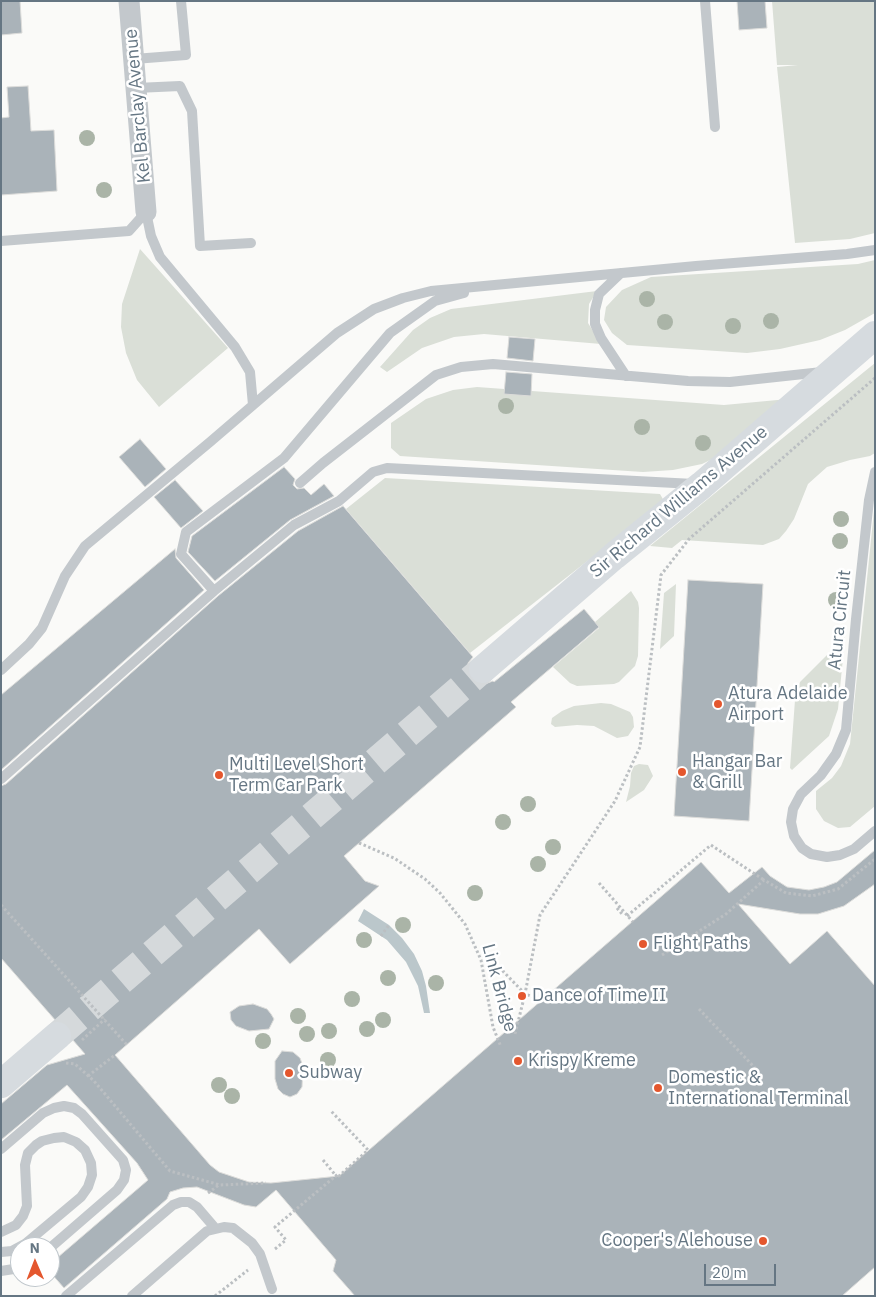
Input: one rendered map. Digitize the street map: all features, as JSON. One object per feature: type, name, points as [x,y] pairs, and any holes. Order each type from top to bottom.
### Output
[{"type":"main road","name":"Sir Richard Williams Avenue","points":[[483,669],[614,556],[702,485],[875,335]]},
{"type":"main road","points":[[1,1084],[57,1036]]},
{"type":"street","name":"Kel Barclay Avenue","points":[[129,1],[146,212]]},
{"type":"lane","points":[[134,59],[186,55],[181,1]]},
{"type":"lane","points":[[705,1],[715,127]]},
{"type":"lane","points":[[136,88],[180,86],[192,111],[200,246],[251,243]]},
{"type":"lane","points":[[1,241],[129,230],[146,212]]},
{"type":"lane","points":[[146,212],[151,236],[160,257],[235,347],[250,372],[253,405]]},
{"type":"lane","points":[[1,670],[29,644],[42,628],[65,576],[85,546],[337,333],[374,309],[402,298],[431,291],[875,250]]},
{"type":"lane","points":[[621,274],[598,294],[595,324],[601,338],[626,376]]},
{"type":"lane","points":[[214,591],[181,554],[186,532],[284,458],[390,334],[435,301],[491,285]]},
{"type":"lane","points":[[300,484],[323,463],[436,375],[461,368],[493,364],[688,381],[730,382],[833,371]]},
{"type":"lane","points":[[1,779],[214,591],[294,524],[339,501],[373,472],[387,468],[702,485]]},
{"type":"lane","name":"Atura Circuit","points":[[875,472],[866,520],[846,730],[836,754],[821,775],[801,794],[793,809],[791,822],[794,836],[802,848],[811,854],[827,857],[840,855],[854,849],[875,831]]},
{"type":"lane","points":[[1,1149],[43,1113],[64,1106],[74,1108],[82,1114],[123,1160],[126,1170],[124,1180],[117,1190],[60,1239]]},
{"type":"lane","points":[[1,1232],[16,1225],[23,1216],[27,1206],[25,1165],[28,1154],[36,1145],[42,1141],[64,1137],[76,1142],[85,1150],[91,1163],[92,1175],[88,1187],[80,1197],[25,1244],[12,1251],[1,1252]]},
{"type":"lane","points":[[66,1296],[173,1205],[189,1202],[197,1207],[215,1228]]},
{"type":"lane","points":[[132,1296],[207,1232],[215,1228],[224,1227],[233,1228],[252,1243],[261,1259],[272,1289]]},
{"type":"path","points":[[515,1034],[525,994],[540,915],[615,801],[640,747],[661,574],[689,539],[875,378]]},
{"type":"path","name":"Link Bridge","points":[[359,844],[394,858],[418,874],[440,893],[465,924],[481,960],[493,1027],[501,1047]]},
{"type":"path","points":[[627,916],[711,845],[786,893],[812,896],[838,889],[875,858]]},
{"type":"path","points":[[662,955],[726,914],[764,880]]},
{"type":"path","points":[[599,883],[632,923],[617,908]]},
{"type":"path","points":[[1,905],[127,1045]]},
{"type":"path","points":[[381,936],[389,925]]},
{"type":"path","points":[[499,967],[525,994],[542,1000]]},
{"type":"path","points":[[699,1009],[756,1069]]},
{"type":"path","points":[[88,1076],[115,1055]]},
{"type":"path","points":[[58,1063],[75,1064],[88,1076],[170,1171],[220,1185],[266,1183]]},
{"type":"path","points":[[215,1296],[286,1240],[276,1227],[368,1150],[331,1111]]},
{"type":"path","points":[[323,1160],[338,1177]]},
{"type":"path","points":[[207,1193],[220,1185]]},
{"type":"shaded area","points":[[772,1],[875,1],[875,233],[850,239],[795,243],[777,67],[798,65],[777,65]]},
{"type":"shaded area","points":[[140,249],[228,348],[159,407],[137,380],[126,353],[121,327],[122,304]]},
{"type":"shaded area","points":[[875,260],[875,313],[845,330],[820,340],[780,349],[747,353],[627,345],[612,333],[604,320],[606,307],[622,290],[651,277],[858,264]]},
{"type":"shaded area","points":[[597,291],[589,304],[588,323],[601,344],[484,334],[454,337],[422,348],[387,372],[380,367],[413,330],[430,318],[451,309]]},
{"type":"shaded area","points":[[875,363],[875,453],[827,467],[808,484],[794,519],[779,539],[763,545],[682,540],[672,548],[650,546]]},
{"type":"shaded area","points":[[477,387],[724,405],[788,399],[725,453],[702,464],[673,470],[643,472],[400,456],[391,448],[391,423],[426,399],[453,390]]},
{"type":"shaded area","points":[[385,478],[660,494],[664,501],[470,653],[346,509]]},
{"type":"shaded area","points":[[875,501],[875,806],[850,827],[838,828],[824,821],[816,809],[816,791],[832,778],[841,766],[850,744]]},
{"type":"shaded area","points":[[676,584],[674,636],[660,649],[664,593]]},
{"type":"shaded area","points":[[631,591],[638,602],[639,608],[638,656],[635,666],[619,682],[614,684],[577,686],[570,683],[553,667],[599,628],[595,622]]},
{"type":"shaded area","points":[[845,637],[838,709],[829,736],[792,770],[790,768],[795,700],[800,682]]},
{"type":"shaded area","points":[[601,703],[611,704],[630,712],[633,717],[634,727],[628,736],[617,738],[594,726],[555,727],[551,724],[552,718],[562,711],[574,706]]},
{"type":"shaded area","points":[[639,764],[648,765],[653,776],[644,790],[626,802],[631,773],[634,766]]},
{"type":"shaded area","points":[[364,909],[389,925],[414,954],[422,971],[430,1013],[424,1013],[418,986],[406,962],[387,940],[358,921]]},
{"type":"building","points":[[1,1],[20,1],[22,33],[1,35]]},
{"type":"building","points":[[737,1],[765,1],[767,28],[739,30]]},
{"type":"building","points":[[28,86],[31,131],[54,130],[57,191],[1,195],[1,118],[9,117],[7,87]]},
{"type":"building","points":[[509,337],[535,339],[533,361],[507,358]]},
{"type":"building","points":[[506,372],[532,374],[531,396],[504,394]]},
{"type":"building","points":[[140,439],[166,469],[145,487],[119,457]]},
{"type":"building","points":[[284,467],[295,479],[293,485],[297,489],[304,488],[311,495],[324,484],[334,496],[290,520],[215,581],[188,552],[192,536]]},
{"type":"building","points":[[175,480],[203,511],[181,528],[154,497]]},
{"type":"building","points":[[343,506],[473,657],[468,663],[468,671],[471,679],[477,684],[494,682],[584,609],[599,627],[511,702],[516,707],[344,856],[365,881],[379,886],[290,964],[259,929],[115,1055],[210,1165],[219,1172],[249,1182],[271,1183],[339,1176],[701,862],[729,893],[762,867],[770,876],[787,887],[809,890],[837,882],[875,850],[875,884],[844,906],[818,914],[800,914],[738,904],[790,964],[827,931],[875,986],[875,1267],[842,1296],[355,1296],[333,1271],[336,1260],[276,1190],[256,1207],[244,1205],[197,1187],[183,1188],[170,1192],[167,1199],[64,1288],[60,1283],[60,1255],[148,1180],[137,1163],[67,1085],[1,1140],[1,1104],[47,1065],[85,1054],[72,1039],[72,1033],[68,1026],[63,1021],[56,1021],[1,958],[1,786],[6,784],[218,596],[298,531]]},
{"type":"building","points":[[175,549],[176,558],[204,590],[1,770],[1,695]]},
{"type":"building","name":"Atura Adelaide Airport","points":[[688,580],[763,584],[749,821],[674,816]]},
{"type":"building","points":[[253,1004],[267,1009],[271,1014],[274,1019],[269,1029],[249,1031],[236,1026],[231,1020],[230,1012],[239,1006]]},
{"type":"building","name":"Subway","points":[[282,1051],[293,1052],[300,1058],[303,1066],[302,1087],[297,1094],[290,1097],[278,1089],[275,1079],[275,1061]]},
{"type":"tunnel","points":[[57,1036],[483,669]]},
{"type":"place","name":"Atura Adelaide Airport","points":[[718,704]]},
{"type":"place","name":"Hangar Bar & Grill","points":[[682,772]]},
{"type":"place","name":"Multi Level Short Term Car Park","points":[[219,775]]},
{"type":"place","name":"Flight Paths","points":[[643,944]]},
{"type":"place","name":"Dance of Time II","points":[[522,996]]},
{"type":"place","name":"Krispy Kreme","points":[[518,1061]]},
{"type":"place","name":"Subway","points":[[289,1073]]},
{"type":"place","name":"Domestic & International Terminal","points":[[658,1088]]},
{"type":"place","name":"Cooper's Alehouse","points":[[763,1241]]}]
